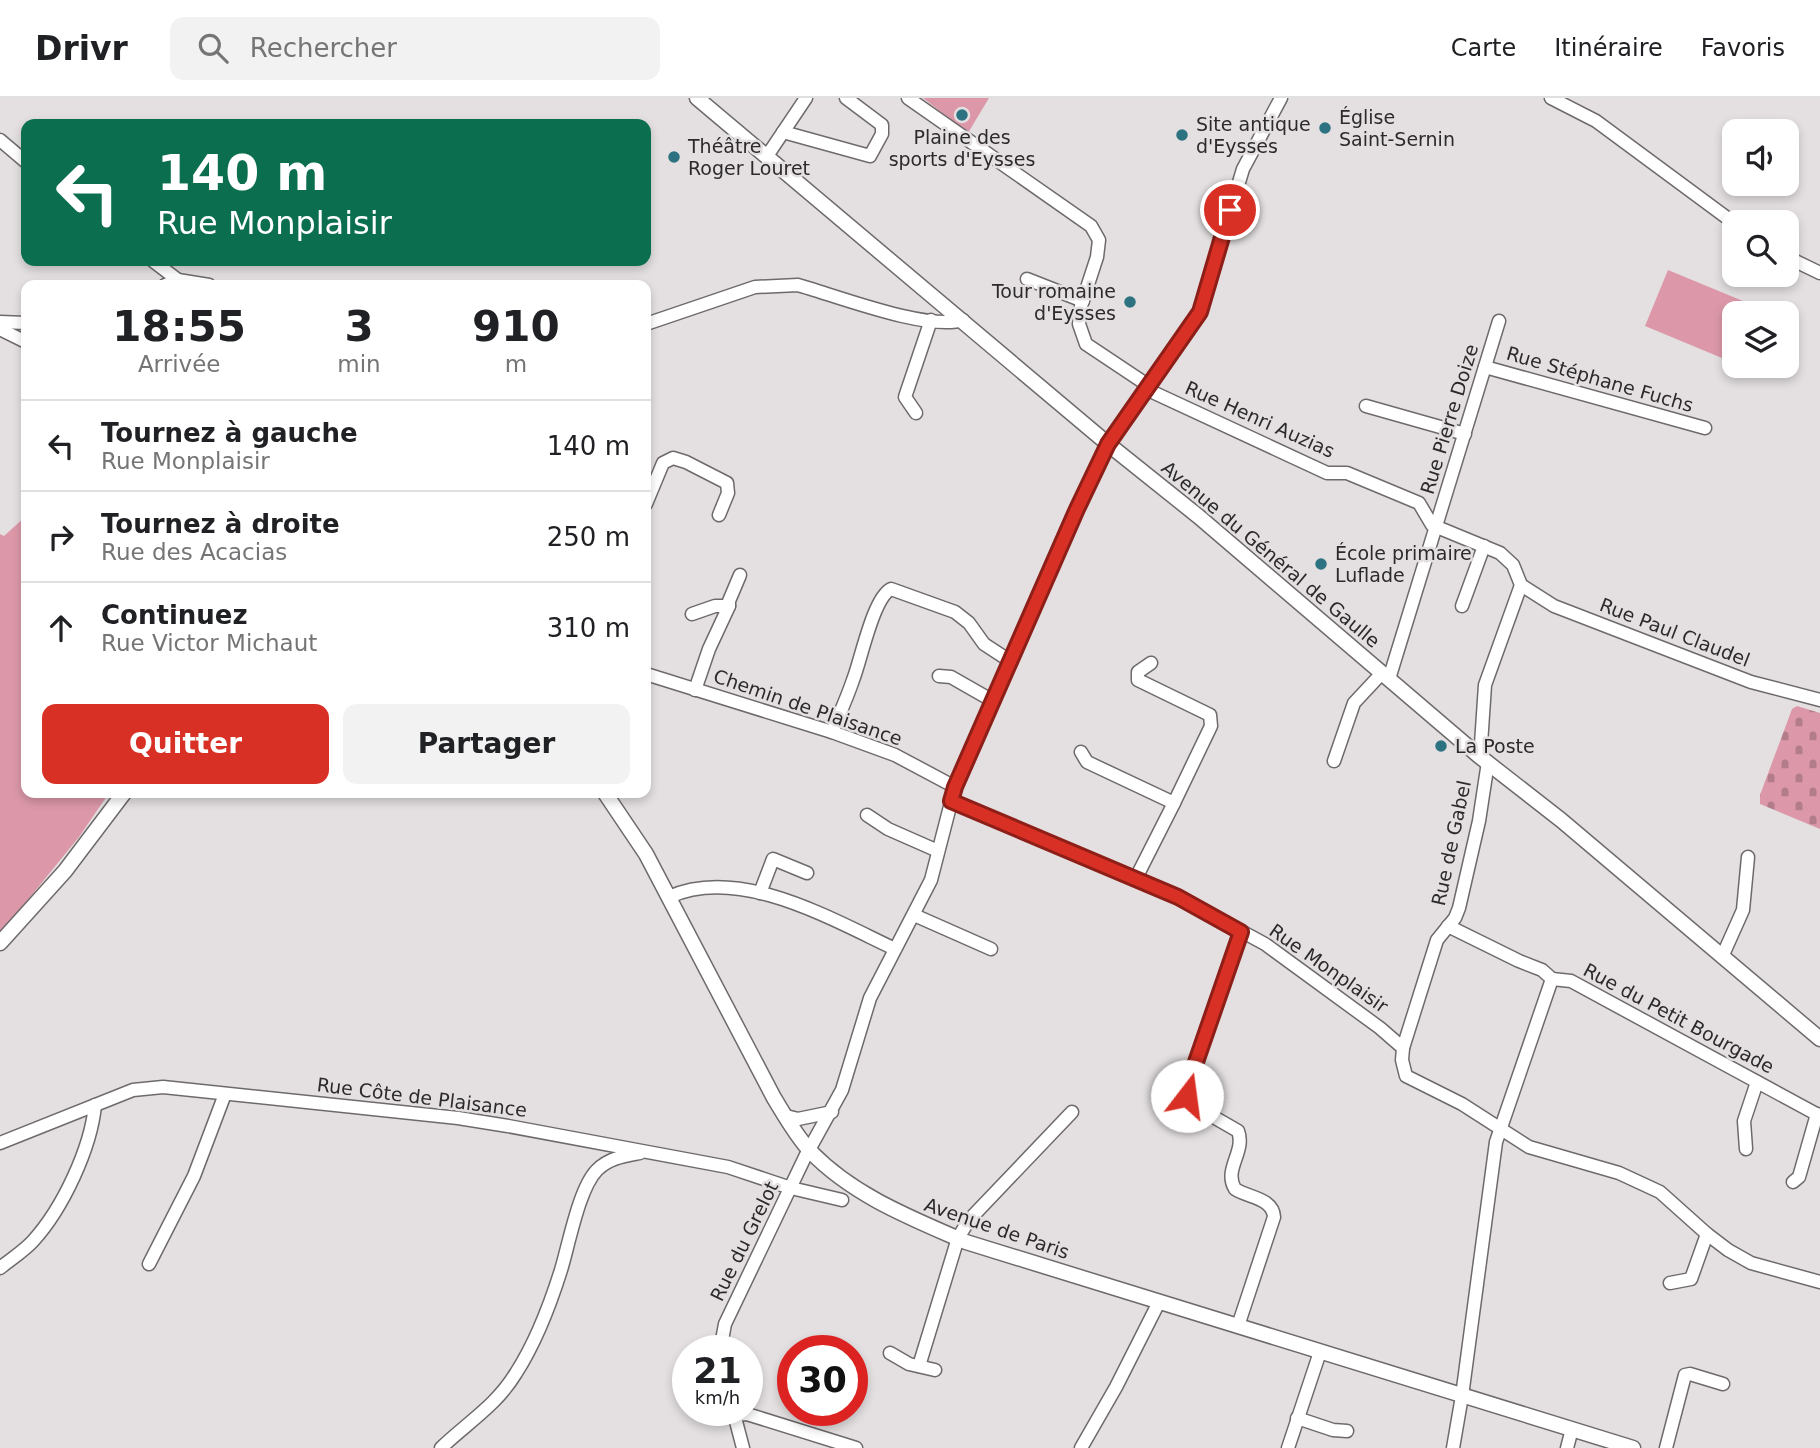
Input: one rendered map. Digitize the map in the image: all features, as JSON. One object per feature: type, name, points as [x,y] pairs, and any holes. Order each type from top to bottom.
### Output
[{"type":"main road","name":"Avenue du Général de Gaulle","points":[[697,98],[1820,1039]]},
{"type":"main road","points":[[0,943],[65,871],[120,798]]},
{"type":"main road","name":"Avenue de Paris","points":[[608,798],[646,854],[774,1098],[810,1150],[867,1195],[896,1212],[958,1238],[1633,1448]]},
{"type":"street","points":[[767,156],[806,98]]},
{"type":"street","points":[[783,132],[870,156],[882,134],[882,125],[845,98]]},
{"type":"street","name":"Rue Henri Auzias","points":[[908,98],[1091,226],[1099,240],[1079,324],[1086,344],[1147,387],[1327,473],[1347,473],[1419,503],[1432,525],[1500,553],[1513,565],[1521,585]]},
{"type":"street","name":"Rue du Grelot","points":[[723,1335],[725,1324],[793,1183],[842,1090],[870,999],[931,880],[955,787],[1010,661],[1108,444],[1200,312],[1244,169],[1281,98]]},
{"type":"street","points":[[1551,98],[1596,121],[1722,214]]},
{"type":"street","points":[[0,140],[21,158]]},
{"type":"street","points":[[1799,263],[1820,273]]},
{"type":"street","points":[[160,266],[178,280]]},
{"type":"street","points":[[1027,279],[1083,301]]},
{"type":"street","points":[[651,322],[755,287],[779,284],[799,285],[915,319],[955,322],[963,320]]},
{"type":"street","points":[[916,413],[905,397],[932,320]]},
{"type":"street","name":"Rue Pierre Doize","points":[[1386,676],[1437,527],[1499,321]]},
{"type":"street","points":[[0,322],[21,323]]},
{"type":"street","points":[[0,329],[21,340]]},
{"type":"street","name":"Rue Stéphane Fuchs","points":[[1485,367],[1705,428]]},
{"type":"street","points":[[1366,406],[1465,433]]},
{"type":"street","points":[[651,492],[663,463],[673,458],[686,462],[727,483],[728,493],[719,515]]},
{"type":"street","points":[[1462,606],[1484,546]]},
{"type":"street","points":[[695,690],[740,575]]},
{"type":"street","points":[[1475,752],[1481,744],[1485,685],[1521,585]]},
{"type":"street","name":"Rue Paul Claudel","points":[[1521,585],[1554,606],[1590,620],[1751,682],[1820,701]]},
{"type":"street","points":[[832,732],[879,605],[886,591],[891,589],[955,612],[969,623],[984,645],[1010,661]]},
{"type":"street","points":[[692,614],[715,606],[729,606]]},
{"type":"street","points":[[1136,878],[1211,726],[1210,715],[1138,680],[1138,672],[1151,663]]},
{"type":"street","name":"Chemin de Plaisance","points":[[651,676],[832,732],[895,755],[955,787]]},
{"type":"street","points":[[939,676],[951,677],[993,701]]},
{"type":"street","points":[[1334,761],[1354,703],[1386,676]]},
{"type":"street","points":[[1081,752],[1087,762],[1174,803]]},
{"type":"street","name":"Rue de Gabel","points":[[1403,1048],[1437,940],[1455,918],[1466,881],[1488,762]]},
{"type":"street","name":"Rue Monplaisir","points":[[951,801],[1178,897],[1265,944],[1380,1028],[1403,1048]]},
{"type":"street","points":[[867,815],[888,829],[938,850]]},
{"type":"street","points":[[1722,957],[1743,910],[1748,856]]},
{"type":"street","points":[[760,893],[773,859],[807,873]]},
{"type":"street","points":[[669,897],[704,887],[760,893],[800,907],[895,949]]},
{"type":"street","points":[[914,915],[991,948]]},
{"type":"street","name":"Rue du Petit Bourgade","points":[[1448,926],[1542,970],[1552,979],[1571,981],[1818,1115]]},
{"type":"street","points":[[1238,1326],[1274,1210],[1269,1203],[1235,1189],[1230,1175],[1241,1147],[1237,1131],[1191,1104],[1187,1088],[1241,932]]},
{"type":"street","points":[[1453,1448],[1500,1128],[1552,979]]},
{"type":"street","points":[[1403,1048],[1402,1060],[1406,1076],[1462,1104],[1529,1147],[1619,1173],[1651,1188],[1677,1206],[1728,1250],[1751,1263],[1820,1282]]},
{"type":"street","points":[[1746,1149],[1744,1121],[1757,1082]]},
{"type":"street","name":"Rue Côte de Plaisance","points":[[0,1143],[133,1090],[163,1087],[458,1118],[728,1167],[793,1183],[842,1199]]},
{"type":"street","points":[[149,1264],[194,1176],[225,1094]]},
{"type":"street","points":[[0,1268],[32,1242],[51,1219],[93,1129],[95,1105]]},
{"type":"street","points":[[786,1116],[798,1119],[832,1112]]},
{"type":"street","points":[[919,1366],[958,1238],[970,1220],[1072,1112]]},
{"type":"street","points":[[1793,1182],[1800,1177],[1818,1115]]},
{"type":"street","points":[[441,1448],[487,1410],[516,1375],[536,1338],[560,1273],[584,1191],[595,1172],[610,1160],[647,1151]]},
{"type":"street","points":[[793,1183],[808,1168],[828,1166]]},
{"type":"street","points":[[1670,1283],[1691,1279],[1707,1234]]},
{"type":"street","points":[[1081,1448],[1116,1387],[1159,1302]]},
{"type":"street","points":[[1288,1448],[1320,1352]]},
{"type":"street","points":[[890,1353],[901,1361],[935,1370]]},
{"type":"street","points":[[1666,1448],[1685,1376],[1690,1374],[1723,1384]]},
{"type":"street","points":[[1297,1418],[1333,1430],[1347,1431]]},
{"type":"street","points":[[763,1420],[834,1445],[856,1448]]},
{"type":"street","points":[[737,1426],[743,1448]]},
{"type":"street","points":[[1567,1448],[1572,1429]]},
{"type":"green space","name":"Plaine des sports d'Eysses","points":[[923,98],[989,98],[968,133]]},
{"type":"green space","points":[[1668,270],[1743,301],[1722,301],[1722,358],[1645,326]]},
{"type":"green space","points":[[21,521],[21,798],[106,798],[79,837],[0,934],[0,534],[4,536]]},
{"type":"green space","points":[[1797,706],[1820,713],[1820,829],[1760,804],[1760,795],[1792,709]]},
{"type":"place","name":"Plaine des sports d'Eysses","points":[[962,115]]},
{"type":"place","name":"Église Saint-Sernin","points":[[1325,128]]},
{"type":"place","name":"Site antique d'Eysses","points":[[1182,135]]},
{"type":"place","name":"Théâtre Roger Louret","points":[[674,157]]},
{"type":"place","name":"Tour romaine d'Eysses","points":[[1130,302]]},
{"type":"place","name":"École primaire Luflade","points":[[1321,564]]},
{"type":"place","name":"La Poste","points":[[1441,746]]},
{"type":"route","points":[[1187,1096],[1187,1088],[1241,932],[1178,897],[951,801],[1021,635],[1108,444],[1200,312],[1230,210]]}]
